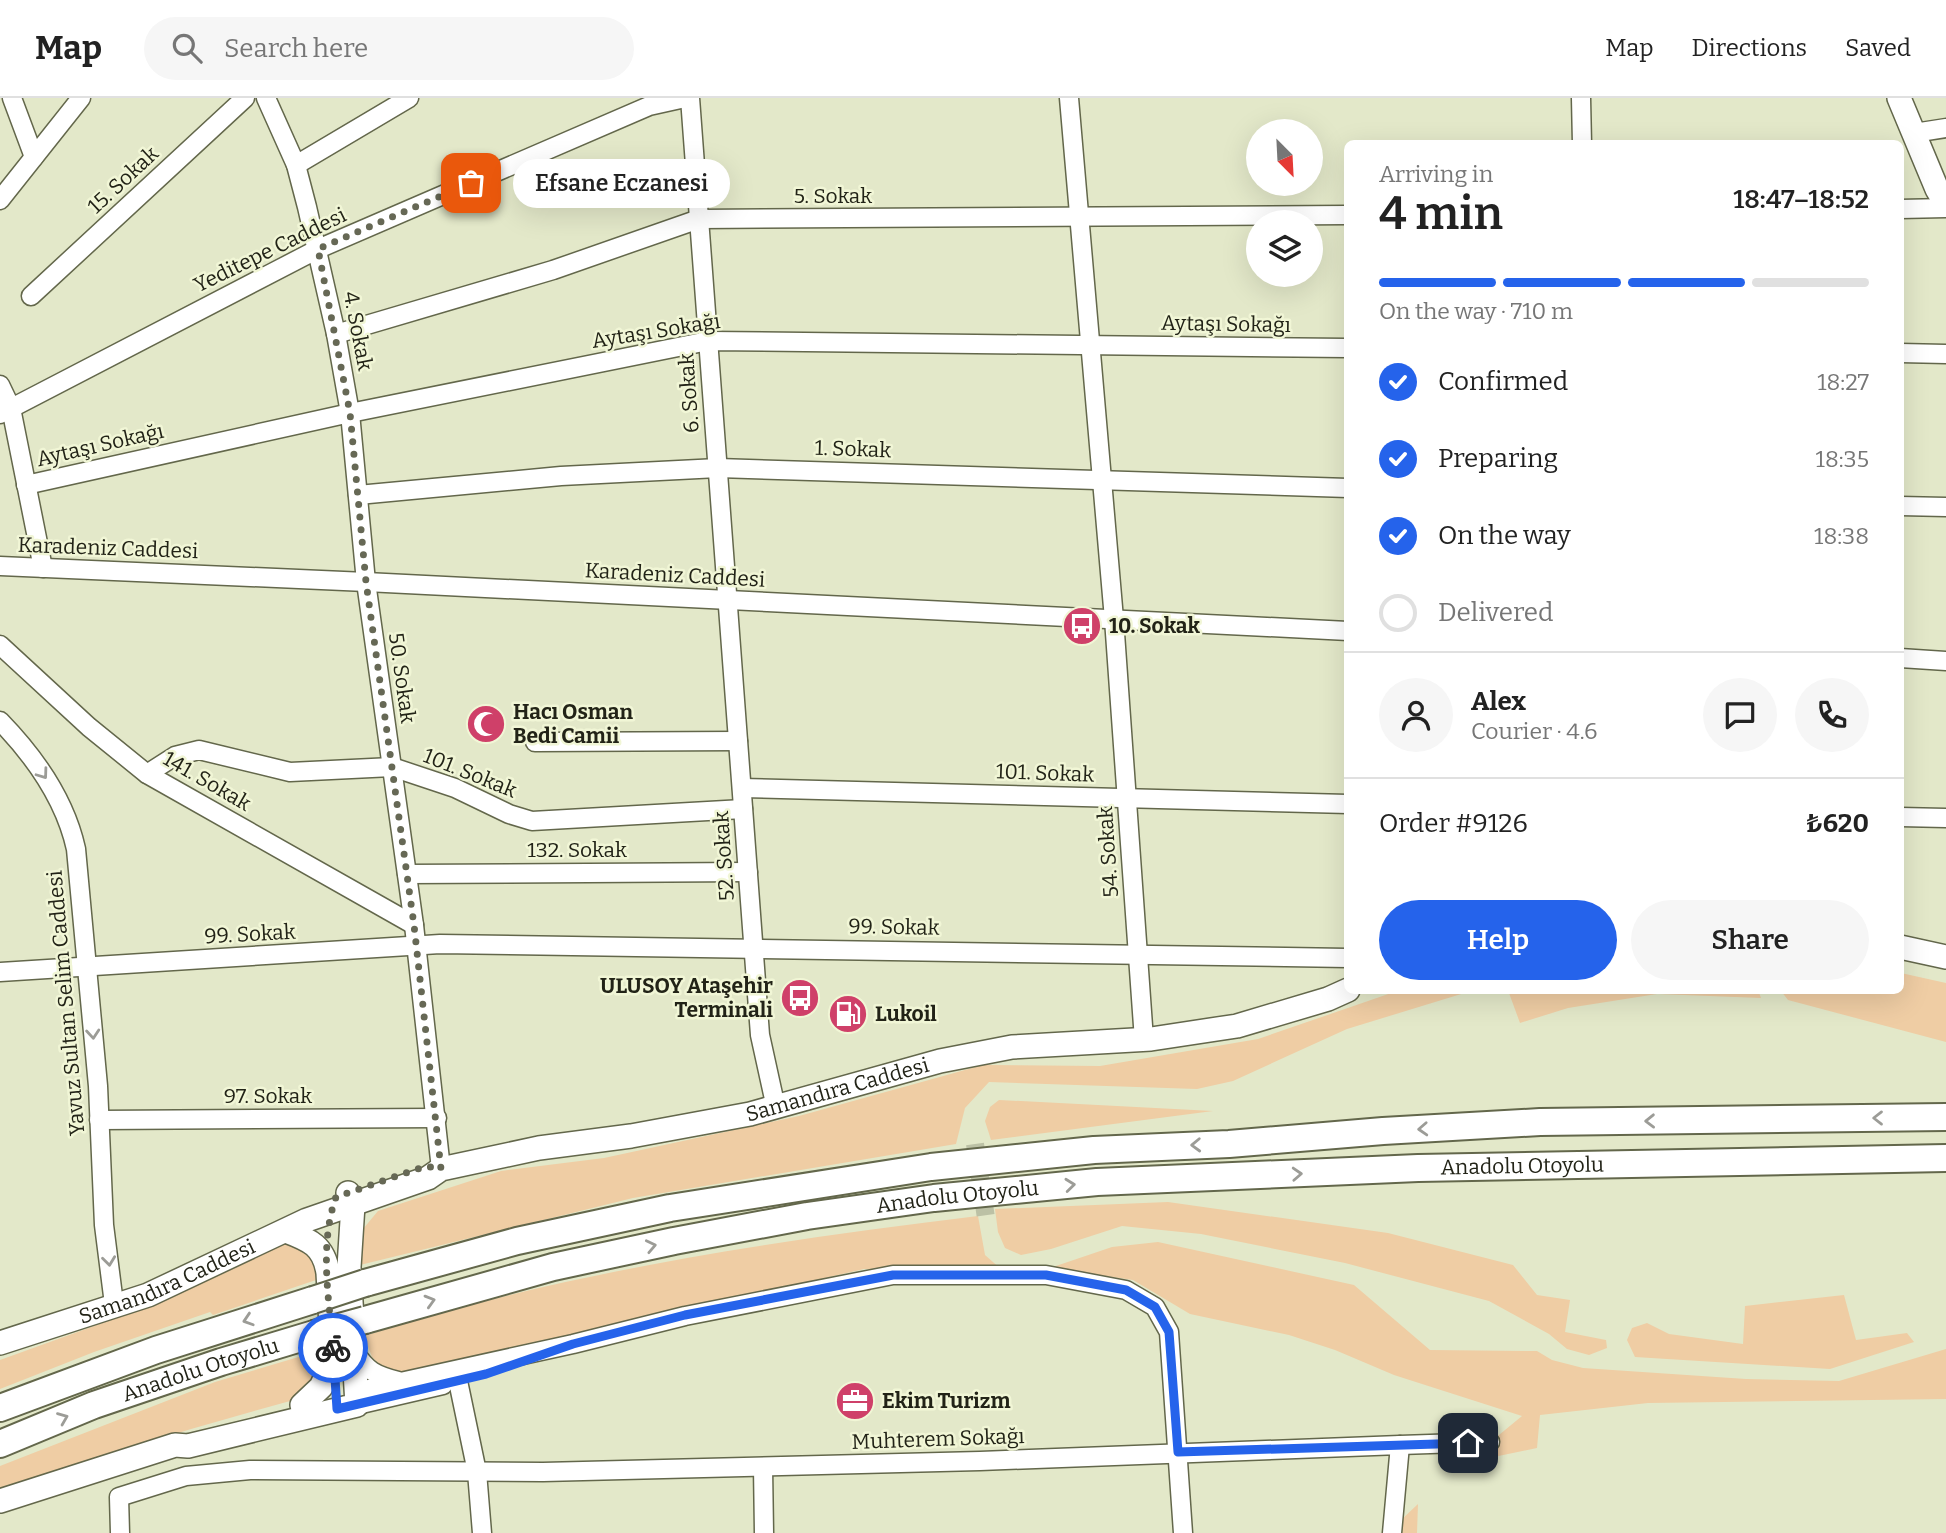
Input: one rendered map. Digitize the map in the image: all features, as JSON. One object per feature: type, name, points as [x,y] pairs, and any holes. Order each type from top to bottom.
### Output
[{"type":"highway","name":"Anadolu Otoyolu","points":[[0,1408],[156,1350],[365,1283],[517,1241],[670,1208],[918,1169],[1080,1151],[1229,1144],[1383,1131],[1540,1122],[1946,1117]]},
{"type":"highway","name":"Anadolu Otoyolu","points":[[0,1444],[94,1405],[314,1334],[541,1270],[807,1216],[975,1194],[1097,1182],[1496,1165],[1946,1158]]},
{"type":"main road","points":[[1899,98],[1944,197]]},
{"type":"main road","points":[[1904,948],[1946,957]]},
{"type":"main road","name":"Samandıra Caddesi","points":[[0,1343],[148,1295],[342,1202],[387,1193],[428,1178],[441,1169],[539,1148],[631,1136],[776,1108],[940,1061],[1012,1046],[1144,1040],[1237,1026],[1344,992]]},
{"type":"main road","points":[[114,1304],[150,1282],[275,1222],[342,1202],[426,1166],[441,1169]]},
{"type":"main road","points":[[351,1235],[359,1216],[387,1193]]},
{"type":"main road","points":[[342,1202],[351,1235],[349,1267],[353,1349],[346,1401]]},
{"type":"main road","points":[[342,1202],[327,1231],[333,1361],[346,1401]]},
{"type":"main road","points":[[286,1231],[312,1241],[326,1260],[328,1273]]},
{"type":"main road","points":[[302,1405],[321,1387],[333,1361]]},
{"type":"main road","points":[[175,1445],[183,1437],[302,1405],[346,1401]]},
{"type":"main road","points":[[0,1501],[175,1445],[188,1446],[346,1401]]},
{"type":"street","points":[[12,98],[34,157]]},
{"type":"street","points":[[0,200],[81,98]]},
{"type":"street","name":"15. Sokak","points":[[31,296],[245,98]]},
{"type":"street","name":"4. Sokak","points":[[266,98],[296,165],[336,334],[350,413],[366,582]]},
{"type":"street","points":[[296,165],[409,98]]},
{"type":"street","name":"6. Sokak","points":[[688,98],[728,600]]},
{"type":"street","name":"Yeditepe Caddesi","points":[[6,411],[318,249],[649,106],[688,98]]},
{"type":"street","points":[[1069,98],[1114,619]]},
{"type":"street","points":[[1581,98],[1582,140]]},
{"type":"street","points":[[1914,134],[1946,128]]},
{"type":"street","points":[[1904,208],[1944,197]]},
{"type":"street","name":"5. Sokak","points":[[336,334],[553,270],[699,219],[1344,215]]},
{"type":"street","name":"Aytaşı Sokağı","points":[[26,485],[350,413],[708,341],[1344,348]]},
{"type":"street","points":[[1904,354],[1946,354]]},
{"type":"street","points":[[0,385],[26,485],[43,569]]},
{"type":"street","name":"1. Sokak","points":[[358,495],[561,476],[718,468],[1344,488]]},
{"type":"street","points":[[1904,506],[1946,507]]},
{"type":"street","name":"Karadeniz Caddesi","points":[[0,566],[1344,631]]},
{"type":"street","name":"50. Sokak","points":[[366,582],[414,925],[441,1169]]},
{"type":"street","name":"52. Sokak","points":[[728,600],[760,1035],[776,1108]]},
{"type":"street","name":"54. Sokak","points":[[1114,619],[1144,1040]]},
{"type":"street","name":"141. Sokak","points":[[0,645],[89,727],[147,774],[414,925]]},
{"type":"street","points":[[1904,658],[1946,661]]},
{"type":"street","name":"Yavuz Sultan Selim Caddesi","points":[[0,722],[19,740],[50,783],[71,827],[76,849],[99,1120],[104,1225],[114,1304]]},
{"type":"street","points":[[535,742],[738,741]]},
{"type":"street","name":"101. Sokak","points":[[147,774],[175,756],[198,750],[290,772],[392,767],[455,788],[509,814],[532,821],[743,809]]},
{"type":"street","name":"101. Sokak","points":[[742,788],[1344,804]]},
{"type":"street","points":[[1904,817],[1946,818]]},
{"type":"street","name":"132. Sokak","points":[[407,874],[748,872]]},
{"type":"street","name":"99. Sokak","points":[[0,972],[440,944],[1344,958]]},
{"type":"street","name":"97. Sokak","points":[[99,1120],[437,1118]]},
{"type":"street","points":[[346,1401],[398,1381],[448,1373],[685,1315],[893,1275],[1046,1275],[1126,1290],[1155,1307],[1169,1332],[1183,1533]]},
{"type":"street","points":[[346,1401],[486,1374],[573,1344]]},
{"type":"street","points":[[353,1349],[363,1366],[378,1376],[398,1381]]},
{"type":"street","points":[[458,1381],[477,1472],[482,1533]]},
{"type":"street","name":"Muhterem Sokağı","points":[[120,1533],[119,1497],[186,1476],[250,1470],[477,1472],[763,1467],[1490,1442]]},
{"type":"street","points":[[175,1445],[186,1476]]},
{"type":"street","points":[[1392,1533],[1400,1445]]},
{"type":"street","points":[[763,1467],[764,1533]]},
{"type":"shaded area","points":[[1904,974],[1946,983],[1946,1042],[1788,1000],[1783,994],[1904,994]]},
{"type":"shaded area","points":[[1388,994],[1461,994],[1347,1029],[1233,1081],[1197,1089],[989,1082],[965,1108],[956,1144],[633,1198],[360,1265],[363,1229],[378,1211],[501,1171],[604,1158],[799,1116],[983,1065],[1100,1066],[1258,1039]]},
{"type":"shaded area","points":[[1509,994],[1657,994],[1568,1008],[1520,1023]]},
{"type":"shaded area","points":[[1657,994],[1760,994],[1761,998]]},
{"type":"shaded area","points":[[999,1100],[1213,1111],[991,1140],[985,1121],[990,1107]]},
{"type":"shaded area","points":[[1168,1202],[1388,1233],[1513,1265],[1537,1295],[1570,1300],[1565,1332],[1606,1340],[1607,1348],[1589,1355],[1567,1349],[1549,1334],[1489,1301],[1345,1263],[1201,1234],[1122,1226],[1051,1249],[1021,1255],[1005,1248],[998,1232],[995,1209]]},
{"type":"shaded area","points":[[978,1216],[985,1255],[1002,1270],[864,1269],[419,1372],[385,1370],[372,1357],[364,1336],[439,1313],[591,1276],[823,1236]]},
{"type":"shaded area","points":[[289,1241],[303,1246],[316,1262],[316,1280],[213,1315],[210,1312],[94,1352],[0,1389],[0,1360],[133,1312]]},
{"type":"shaded area","points":[[1158,1242],[1354,1285],[1430,1350],[1537,1351],[1552,1360],[1583,1368],[1746,1379],[1839,1381],[1946,1349],[1946,1399],[1648,1403],[1540,1415],[1537,1448],[1465,1463],[1522,1416],[1394,1375],[1335,1350],[1289,1335],[1190,1314],[1133,1280],[1050,1268],[1112,1247]]},
{"type":"shaded area","points":[[1844,1295],[1856,1340],[1907,1333],[1914,1342],[1830,1369],[1635,1357],[1627,1340],[1632,1328],[1647,1323],[1669,1334],[1743,1344],[1745,1306]]},
{"type":"shaded area","points":[[322,1350],[319,1370],[301,1398],[149,1442],[0,1494],[0,1466],[215,1382]]},
{"type":"shaded area","points":[[1418,1504],[1417,1533],[1398,1533],[1400,1521]]},
{"type":"tunnel","points":[[975,1144],[986,1218]]},
{"type":"way so far","points":[[333,1348],[326,1252],[327,1231],[336,1197],[426,1166],[441,1169],[414,925],[366,582],[350,413],[318,249],[471,183]]},
{"type":"place","name":"Efsane Eczanesi","points":[[471,183]]},
{"type":"place","name":"10. Sokak","points":[[1082,626]]},
{"type":"place","name":"Hacı Osman Bedi Camii","points":[[486,724]]},
{"type":"place","name":"ULUSOY Ataşehir Terminali","points":[[800,998]]},
{"type":"place","name":"Lukoil","points":[[848,1014]]},
{"type":"place","name":"Ekim Turizm","points":[[855,1401]]},
{"type":"route","points":[[333,1348],[337,1409],[486,1374],[573,1344],[685,1315],[893,1275],[1046,1275],[1126,1290],[1155,1307],[1169,1332],[1178,1452],[1468,1443]]}]
